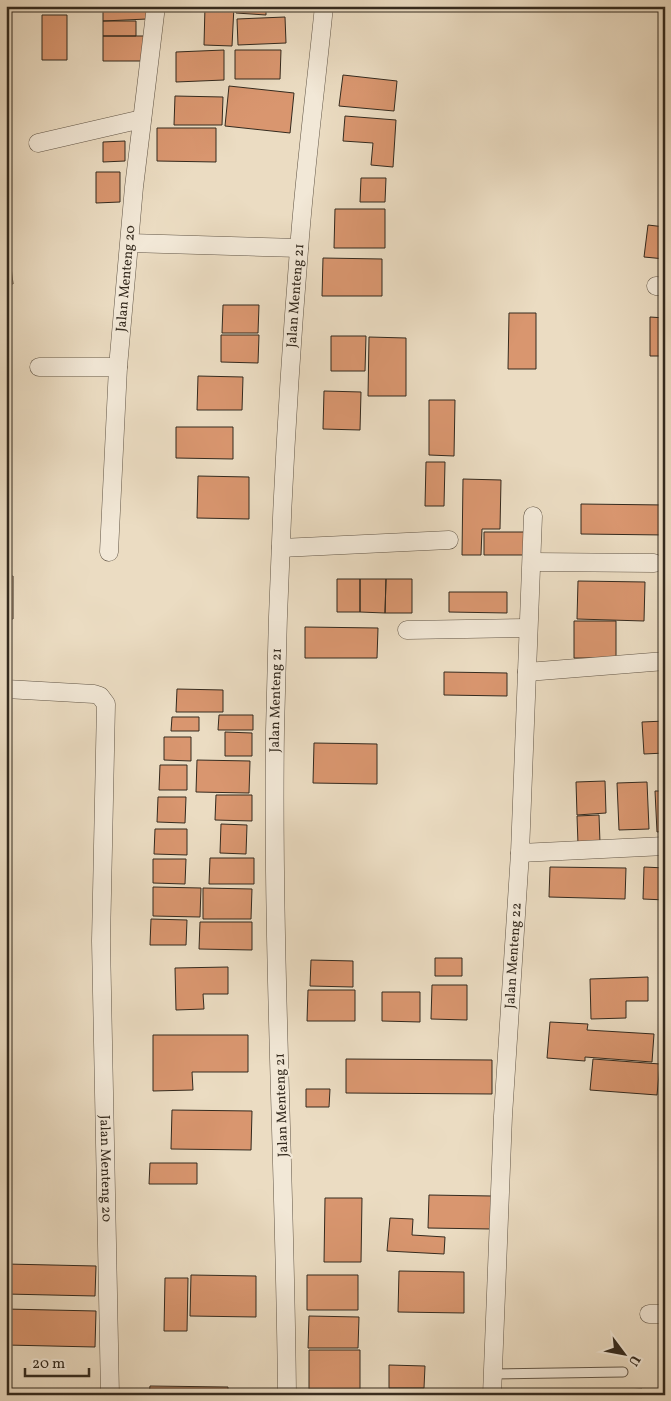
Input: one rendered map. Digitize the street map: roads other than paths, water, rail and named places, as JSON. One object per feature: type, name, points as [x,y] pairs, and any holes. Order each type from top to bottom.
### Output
[{"type":"street","name":"Jalan Menteng 20","points":[[109,552],[118,367],[142,119],[156,6]]},
{"type":"street","name":"Jalan Menteng 21","points":[[287,1395],[286,1231],[275,895],[276,731],[281,548],[299,248],[324,6]]},
{"type":"street","points":[[38,143],[142,119]]},
{"type":"street","points":[[130,243],[299,248]]},
{"type":"street","points":[[39,367],[118,367]]},
{"type":"street","name":"Jalan Menteng 22","points":[[492,1395],[502,1116],[520,853],[533,516]]},
{"type":"street","points":[[281,548],[449,540]]},
{"type":"street","points":[[532,562],[654,563]]},
{"type":"street","points":[[407,630],[528,628]]},
{"type":"street","points":[[527,672],[665,661]]},
{"type":"street","name":"Jalan Menteng 20","points":[[6,689],[94,694],[100,696],[106,704],[101,941],[110,1395]]},
{"type":"street","points":[[520,853],[665,846]]},
{"type":"lane","points":[[492,1374],[623,1372]]}]
